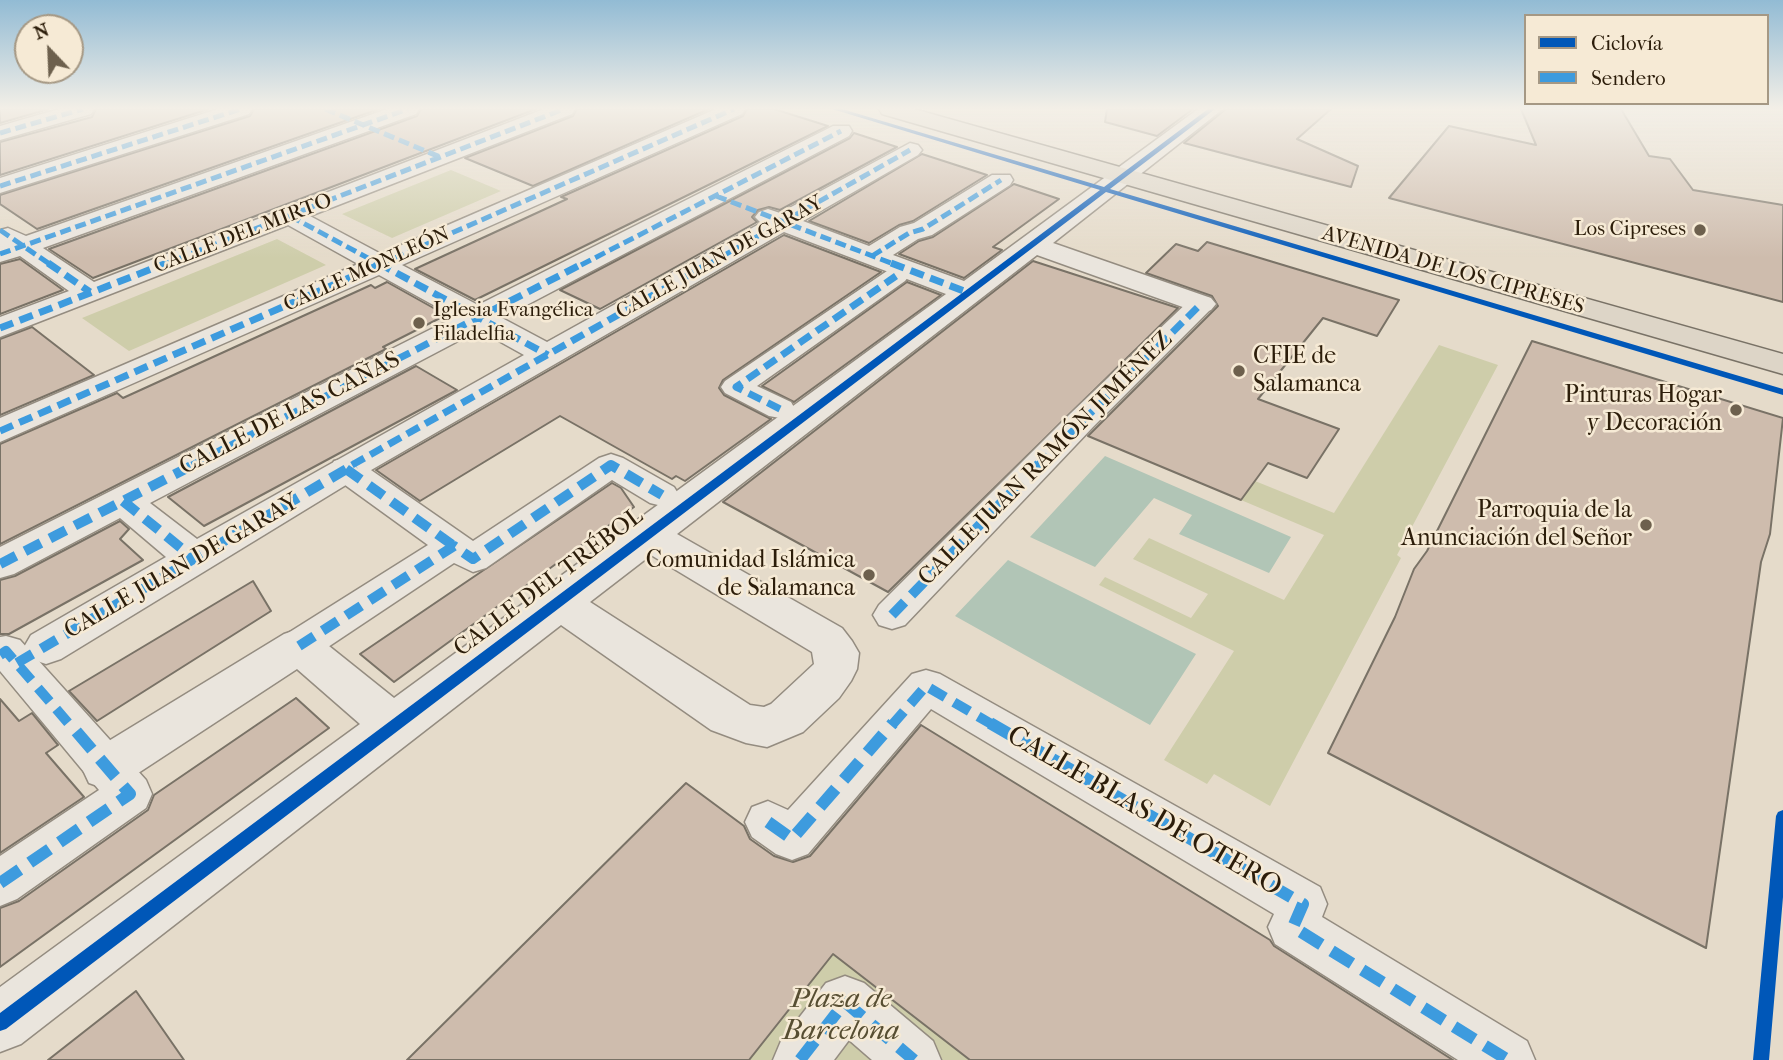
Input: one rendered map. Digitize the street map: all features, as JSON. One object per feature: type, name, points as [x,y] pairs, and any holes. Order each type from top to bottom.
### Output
[{"type":"main road","name":"AVENIDA DE LOS CIPRESES","points":[[1086,158],[1783,340]]},
{"type":"main road","name":"AVENIDA DE LOS CIPRESES","points":[[1098,158],[1783,364]]},
{"type":"street","points":[[0,186],[86,158]]},
{"type":"street","points":[[12,250],[269,158]]},
{"type":"street","name":"CALLE DEL MIRTO","points":[[0,328],[436,158]]},
{"type":"street","name":"CALLE MONLEÓN","points":[[0,431],[622,158]]},
{"type":"street","name":"CALLE DE LAS CAÑAS","points":[[0,564],[788,158]]},
{"type":"street","name":"CALLE JUAN DE GARAY","points":[[0,883],[130,794],[61,715],[21,655],[196,560],[346,470],[895,158]]},
{"type":"street","name":"CALLE DEL TRÉBOL","points":[[0,1023],[1147,158]]},
{"type":"street","points":[[872,256],[909,233],[923,229],[1001,180]]},
{"type":"street","points":[[716,196],[969,293]]},
{"type":"street","points":[[290,216],[548,355]]},
{"type":"street","points":[[0,230],[12,250],[90,292]]},
{"type":"street","points":[[1033,245],[1201,304]]},
{"type":"street","points":[[780,409],[736,387],[896,276]]},
{"type":"street","name":"CALLE JUAN RAMÓN JIMÉNEZ","points":[[892,615],[1082,420],[1201,304]]},
{"type":"street","points":[[346,470],[473,559],[611,466],[662,495]]},
{"type":"street","points":[[123,501],[196,560]]},
{"type":"street","points":[[559,602],[727,716],[746,724],[767,727],[787,718],[823,685],[835,669],[836,653],[827,640],[648,534]]},
{"type":"street","points":[[106,768],[454,546]]},
{"type":"street","points":[[299,646],[395,726]]},
{"type":"street","name":"CALLE BLAS DE OTERO","points":[[768,822],[792,839],[926,686],[1303,904],[1293,927],[1508,1060]]},
{"type":"street","points":[[800,1060],[845,1002],[915,1060]]},
{"type":"green space","points":[[451,170],[501,191],[392,238],[342,214]]},
{"type":"green space","points":[[277,239],[326,265],[129,351],[82,318]]},
{"type":"green space","points":[[1439,345],[1498,365],[1397,555],[1401,558],[1270,806],[1214,774],[1207,784],[1164,760],[1234,651],[1099,585],[1105,577],[1191,618],[1208,594],[1133,559],[1149,538],[1284,600],[1324,535],[1241,500],[1255,481],[1334,513]]},
{"type":"green space","name":"Plaza de Barcelona","points":[[833,954],[970,1060],[749,1060]]},
{"type":"shaded area","points":[[1105,456],[1291,537],[1269,573],[1179,534],[1192,515],[1154,498],[1095,567],[1030,537]]},
{"type":"shaded area","points":[[1008,560],[1196,654],[1150,725],[955,616]]},
{"type":"building","points":[[0,158],[52,158],[0,175]]},
{"type":"building","points":[[116,158],[238,158],[37,229],[0,204],[0,195]]},
{"type":"building","points":[[299,158],[406,158],[93,278],[49,249]]},
{"type":"building","points":[[466,158],[596,158],[533,186]]},
{"type":"building","points":[[648,158],[762,158],[475,300],[415,269],[567,199],[561,197]]},
{"type":"building","points":[[811,158],[876,158],[780,210],[769,207],[758,210],[752,217],[757,222],[600,309],[560,290]]},
{"type":"building","points":[[914,158],[936,158],[987,175],[913,221],[899,225],[869,243],[809,221]]},
{"type":"building","points":[[1243,158],[1341,158],[1358,166],[1351,187]]},
{"type":"building","points":[[1422,158],[1670,159],[1693,190],[1783,205],[1783,302],[1389,198]]},
{"type":"building","points":[[1014,184],[1059,199],[993,247],[1002,250],[964,278],[899,254],[919,241],[933,237]]},
{"type":"building","points":[[784,235],[881,272],[723,380],[719,388],[724,395],[771,419],[685,481],[676,476],[672,479],[560,416],[420,501],[376,470]]},
{"type":"building","name":"CFIE de Salamanca","points":[[1207,242],[1399,300],[1377,336],[1323,318],[1258,399],[1339,429],[1307,478],[1268,463],[1241,500],[1088,436],[1218,306],[1212,296],[1146,273],[1176,244],[1198,251]]},
{"type":"building","points":[[20,259],[63,290],[0,314],[0,264]]},
{"type":"building","points":[[1033,261],[1178,308],[888,592],[723,502]]},
{"type":"building","points":[[387,282],[446,315],[383,347],[386,349],[0,544],[0,444],[117,393],[123,398],[371,285],[375,288]]},
{"type":"building","points":[[907,282],[941,295],[794,402],[762,386]]},
{"type":"building","points":[[32,327],[94,375],[0,415],[0,339]]},
{"type":"building","points":[[1532,341],[1783,418],[1770,534],[1761,562],[1706,948],[1328,753],[1395,617],[1414,569],[1427,551]]},
{"type":"building","points":[[416,366],[457,390],[204,526],[168,497]]},
{"type":"building","points":[[612,483],[621,488],[634,507],[394,682],[360,654]]},
{"type":"building","points":[[120,521],[129,529],[120,539],[143,560],[9,634],[0,634],[0,580],[15,576]]},
{"type":"building","points":[[253,581],[271,611],[97,721],[69,691]]},
{"type":"building","points":[[296,698],[329,728],[0,967],[0,908],[19,901],[148,810],[154,795]]},
{"type":"building","points":[[0,699],[19,721],[32,713],[58,745],[46,753],[84,797],[0,853]]},
{"type":"building","points":[[921,725],[1270,940],[1274,946],[1453,1060],[970,1060],[833,954],[749,1060],[407,1060],[686,783],[744,826],[750,839],[774,856],[793,862],[810,856]]},
{"type":"building","points":[[136,991],[184,1060],[48,1060]]},
{"type":"marked path","points":[[0,186],[86,158]]},
{"type":"marked path","points":[[0,254],[269,158]]},
{"type":"marked path","points":[[0,328],[437,158]]},
{"type":"marked path","points":[[0,431],[621,158]]},
{"type":"marked path","points":[[0,564],[788,158]]},
{"type":"marked path","points":[[17,663],[346,469],[895,158]]},
{"type":"marked path","points":[[872,256],[909,233],[923,229],[1001,180]]},
{"type":"marked path","points":[[716,196],[969,293]]},
{"type":"marked path","points":[[290,216],[548,355]]},
{"type":"marked path","points":[[0,230],[90,292]]},
{"type":"marked path","points":[[780,409],[736,387],[896,276]]},
{"type":"marked path","points":[[892,615],[1082,420],[1201,304]]},
{"type":"marked path","points":[[299,646],[454,546],[473,559],[611,465],[662,495]]},
{"type":"marked path","points":[[346,469],[454,546]]},
{"type":"marked path","points":[[123,501],[196,560]]},
{"type":"marked path","points":[[0,655],[6,651],[130,794],[0,883]]},
{"type":"marked path","points":[[768,822],[792,839],[926,686],[1303,904],[1293,927],[1508,1060]]},
{"type":"marked path","points":[[800,1060],[845,1002],[914,1060]]},
{"type":"cycle path","points":[[1001,158],[1783,392]]},
{"type":"cycle path","points":[[0,1023],[1146,158]]},
{"type":"cycle path","points":[[1761,1060],[1783,816]]},
{"type":"place","name":"Los Cipreses","points":[[1700,230]]},
{"type":"place","name":"Iglesia Evangélica Filadelfia","points":[[419,323]]},
{"type":"place","name":"CFIE de Salamanca","points":[[1239,371]]},
{"type":"place","name":"Pinturas Hogar y Decoración","points":[[1736,410]]},
{"type":"place","name":"Parroquia de la Anunciación del Señor","points":[[1646,525]]},
{"type":"place","name":"Comunidad Islámica de Salamanca","points":[[869,575]]}]
